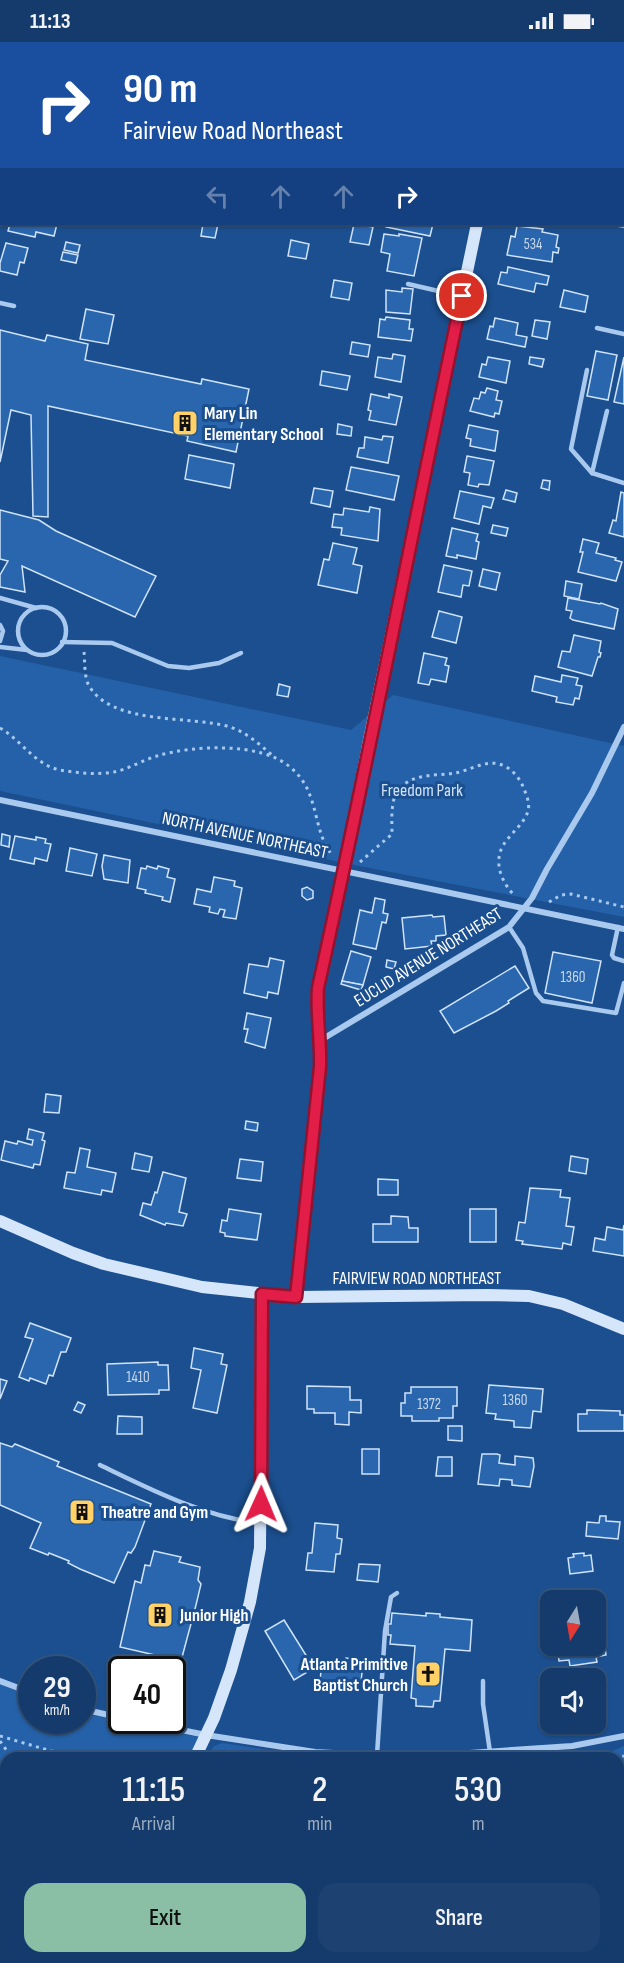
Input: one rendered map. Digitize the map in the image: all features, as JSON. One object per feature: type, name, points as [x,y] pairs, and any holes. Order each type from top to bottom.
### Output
[{"type":"street","points":[[296,1297],[320,1067],[321,1040],[316,1006],[318,988],[477,225]]},
{"type":"street","name":"EUCLID AVENUE NORTHEAST","points":[[321,1040],[509,927],[532,898],[547,868],[592,793],[624,727]]},
{"type":"street","name":"NORTH AVENUE NORTHEAST","points":[[0,800],[621,928]]},
{"type":"street","name":"FAIRVIEW ROAD NORTHEAST","points":[[0,1221],[104,1264],[202,1287],[296,1297],[529,1296],[563,1304],[624,1329]]},
{"type":"street","points":[[198,1752],[223,1695],[250,1602],[260,1548],[262,1294]]},
{"type":"street","points":[[0,1681],[18,1688]]},
{"type":"street","points":[[186,1731],[315,1752]]},
{"type":"street","points":[[490,1752],[572,1746],[624,1736]]},
{"type":"lane","points":[[408,284],[462,296]]},
{"type":"lane","points":[[0,303],[14,306]]},
{"type":"lane","points":[[597,328],[624,334]]},
{"type":"lane","points":[[587,370],[571,449],[592,473],[624,483]]},
{"type":"lane","points":[[592,473],[607,411]]},
{"type":"lane","points":[[0,598],[36,608],[47,608],[56,612],[66,627],[63,642],[54,652],[45,655],[0,647]]},
{"type":"lane","points":[[27,650],[21,643],[18,625],[29,610],[36,608]]},
{"type":"lane","points":[[0,625],[3,631],[0,641]]},
{"type":"lane","points":[[63,642],[112,643],[168,666],[189,668],[219,663],[241,653]]},
{"type":"lane","points":[[509,927],[523,948],[536,993],[543,1001],[616,1013],[624,983]]},
{"type":"lane","points":[[621,928],[612,956],[624,961]]},
{"type":"lane","points":[[100,1465],[151,1490],[208,1512],[232,1519],[260,1523]]},
{"type":"lane","points":[[377,1752],[385,1631],[391,1597],[397,1593]]},
{"type":"lane","points":[[483,1681],[483,1704],[490,1752]]},
{"type":"path","points":[[84,650],[88,684],[111,705],[139,716],[210,722],[233,728],[251,737],[273,756],[291,767],[304,783],[315,807],[320,833],[333,856]]},
{"type":"path","points":[[0,728],[43,763],[70,772],[97,774],[116,772],[156,756],[196,749],[236,749],[273,756]]},
{"type":"path","points":[[356,861],[360,862],[392,834],[394,798],[407,782],[427,775],[456,773],[489,763],[500,764],[516,774],[524,787],[528,800],[525,817],[502,846],[499,861],[501,878],[512,894],[517,895]]},
{"type":"path","points":[[550,902],[561,895],[571,894],[624,907]]},
{"type":"path","points":[[0,1738],[63,1752]]},
{"type":"path","points":[[0,1738],[8,1752]]},
{"type":"green space","name":"Freedom Park","points":[[0,656],[351,730],[393,695],[624,746],[624,917],[354,865],[0,791]]},
{"type":"green space","points":[[0,1677],[18,1686],[18,1734],[96,1734],[96,1716],[108,1718],[108,1734],[183,1734],[202,1738],[195,1752],[0,1752]]},
{"type":"green space","points":[[222,1743],[283,1752],[210,1752],[214,1746]]},
{"type":"green space","points":[[624,1746],[624,1752],[610,1752]]},
{"type":"building","points":[[10,225],[57,225],[54,236],[36,232],[35,237],[8,231]]},
{"type":"building","points":[[203,225],[218,225],[215,238],[201,236]]},
{"type":"building","points":[[354,225],[373,227],[369,245],[350,242]]},
{"type":"building","points":[[387,225],[433,225],[430,236],[386,227]]},
{"type":"building","points":[[517,226],[543,229],[542,232],[558,235],[556,247],[559,248],[558,253],[553,252],[552,262],[507,255],[511,236],[515,237]]},
{"type":"building","points":[[384,234],[422,238],[414,276],[387,271],[390,254],[381,252]]},
{"type":"building","points":[[291,240],[309,244],[306,259],[288,256]]},
{"type":"building","points":[[66,242],[80,245],[78,253],[64,250]]},
{"type":"building","points":[[6,243],[28,248],[24,263],[20,262],[17,275],[0,271]]},
{"type":"building","points":[[63,252],[78,255],[76,263],[61,260]]},
{"type":"building","points":[[508,267],[549,276],[547,285],[536,283],[534,292],[498,284],[501,272],[507,273]]},
{"type":"building","points":[[334,280],[352,283],[349,300],[331,297]]},
{"type":"building","points":[[402,288],[413,289],[410,314],[386,312],[386,290],[402,292]]},
{"type":"building","points":[[564,290],[588,296],[585,312],[560,307]]},
{"type":"building","points":[[86,309],[114,315],[108,344],[80,339]]},
{"type":"building","points":[[386,317],[410,320],[409,329],[413,329],[411,341],[378,337],[380,319],[385,320]]},
{"type":"building","points":[[495,318],[518,323],[516,335],[527,337],[525,347],[487,339],[490,326],[493,327]]},
{"type":"building","points":[[535,320],[550,322],[547,339],[532,336]]},
{"type":"building","name":"Mary Lin Elementary School","points":[[0,330],[45,341],[47,335],[88,344],[85,360],[201,384],[202,379],[249,389],[236,452],[187,441],[188,436],[48,406],[48,517],[33,516],[31,415],[11,410],[0,462]]},
{"type":"building","points":[[352,342],[370,345],[368,357],[350,354]]},
{"type":"building","points":[[596,351],[617,355],[608,400],[587,396]]},
{"type":"building","points":[[393,354],[405,356],[401,382],[375,377],[378,357],[392,359]]},
{"type":"building","points":[[488,357],[510,361],[506,383],[479,377],[482,364],[486,365]]},
{"type":"building","points":[[530,357],[544,359],[542,367],[529,364]]},
{"type":"building","points":[[624,357],[624,404],[614,402]]},
{"type":"building","points":[[322,371],[350,376],[347,390],[320,385]]},
{"type":"building","points":[[487,388],[498,391],[496,400],[502,401],[499,414],[495,413],[494,417],[470,411],[474,398],[479,399],[481,392],[485,393]]},
{"type":"building","points":[[371,394],[389,398],[389,394],[402,397],[396,425],[369,420]]},
{"type":"building","points":[[338,424],[352,427],[351,436],[337,434]]},
{"type":"building","points":[[469,425],[498,431],[495,451],[470,446],[471,439],[466,438]]},
{"type":"building","points":[[383,436],[393,437],[388,463],[357,457],[359,448],[364,448],[365,437],[382,440]]},
{"type":"building","points":[[189,455],[234,464],[230,488],[185,479]]},
{"type":"building","points":[[467,456],[494,461],[489,485],[479,484],[478,487],[468,485],[470,473],[464,472]]},
{"type":"building","points":[[351,467],[399,476],[394,500],[346,490]]},
{"type":"building","points":[[543,480],[550,481],[549,490],[541,488]]},
{"type":"building","points":[[314,488],[333,491],[330,507],[311,503]]},
{"type":"building","points":[[506,490],[517,493],[515,502],[503,499]]},
{"type":"building","points":[[460,491],[494,498],[491,508],[483,506],[479,524],[454,518]]},
{"type":"building","points":[[621,492],[624,493],[624,537],[609,533],[613,520],[616,521]]},
{"type":"building","points":[[370,507],[380,509],[378,541],[341,535],[342,528],[332,527],[334,514],[343,515],[344,508],[369,512]]},
{"type":"building","points":[[0,510],[39,520],[56,531],[156,576],[135,617],[22,566],[25,592],[0,587],[0,575],[8,561],[0,559]]},
{"type":"building","points":[[493,525],[508,528],[506,536],[491,533]]},
{"type":"building","points":[[452,528],[478,534],[476,559],[457,555],[457,558],[446,556]]},
{"type":"building","points":[[583,539],[599,543],[596,553],[616,558],[615,560],[622,562],[616,581],[578,572],[583,552],[580,552]]},
{"type":"building","points":[[333,543],[357,548],[353,564],[362,566],[357,593],[318,585],[324,559],[329,560]]},
{"type":"building","points":[[444,565],[472,571],[469,586],[463,585],[461,597],[438,592]]},
{"type":"building","points":[[483,569],[500,573],[496,590],[479,586]]},
{"type":"building","points":[[566,581],[582,584],[579,599],[564,596]]},
{"type":"building","points":[[568,598],[601,603],[618,609],[614,629],[570,618],[572,611],[566,610]]},
{"type":"building","points":[[439,611],[462,617],[456,643],[432,637]]},
{"type":"building","points":[[574,635],[601,641],[600,657],[598,657],[592,676],[558,667],[562,651],[570,652]]},
{"type":"building","points":[[424,653],[447,658],[445,665],[449,666],[446,682],[431,679],[429,685],[418,683]]},
{"type":"building","points":[[562,675],[578,678],[576,685],[582,686],[579,699],[575,698],[573,705],[556,702],[557,697],[532,691],[535,676],[561,682]]},
{"type":"building","points":[[279,684],[290,687],[288,697],[277,695]]},
{"type":"building","points":[[2,834],[10,836],[9,847],[1,845]]},
{"type":"building","points":[[15,836],[36,840],[36,837],[46,839],[45,843],[51,844],[47,861],[35,858],[34,864],[10,859]]},
{"type":"building","points":[[70,848],[97,854],[92,876],[66,871]]},
{"type":"building","points":[[104,855],[130,860],[128,883],[104,879],[102,866]]},
{"type":"building","points":[[147,866],[169,869],[167,877],[175,879],[170,902],[162,900],[163,897],[145,893],[146,890],[137,888],[141,868],[146,869]]},
{"type":"building","points":[[214,877],[235,881],[234,886],[242,888],[236,919],[223,917],[225,910],[220,909],[218,914],[209,912],[210,907],[194,904],[197,889],[211,892]]},
{"type":"building","points":[[307,887],[313,891],[313,898],[307,900],[302,896],[302,889]]},
{"type":"building","points":[[375,898],[385,900],[383,913],[388,914],[386,923],[382,922],[376,949],[353,944],[360,910],[372,913]]},
{"type":"building","points":[[432,915],[433,917],[444,916],[446,935],[436,936],[436,941],[431,941],[432,946],[405,949],[402,918]]},
{"type":"building","points":[[351,951],[371,957],[363,985],[342,981]]},
{"type":"building","points":[[553,952],[601,961],[592,1003],[545,993]]},
{"type":"building","points":[[270,958],[284,961],[278,994],[268,992],[267,998],[244,993],[249,964],[268,967]]},
{"type":"building","points":[[387,960],[396,962],[394,969],[386,967]]},
{"type":"building","points":[[515,966],[529,988],[496,1011],[454,1033],[440,1011]]},
{"type":"building","points":[[342,981],[363,985],[361,990],[341,984]]},
{"type":"building","points":[[247,1013],[271,1018],[265,1048],[245,1042],[248,1029],[244,1029]]},
{"type":"building","points":[[46,1094],[61,1096],[59,1113],[44,1112]]},
{"type":"building","points":[[246,1121],[258,1123],[257,1131],[245,1129]]},
{"type":"building","points":[[29,1129],[44,1133],[42,1140],[45,1141],[40,1165],[34,1164],[33,1168],[1,1160],[5,1141],[17,1144],[18,1141],[32,1145],[33,1140],[27,1139]]},
{"type":"building","points":[[80,1148],[90,1150],[87,1167],[116,1173],[112,1192],[102,1190],[101,1195],[64,1188],[67,1172],[75,1173]]},
{"type":"building","points":[[135,1153],[152,1157],[149,1172],[132,1169]]},
{"type":"building","points":[[571,1156],[588,1159],[586,1174],[569,1171]]},
{"type":"building","points":[[240,1159],[263,1162],[261,1181],[237,1178]]},
{"type":"building","points":[[163,1172],[186,1178],[179,1212],[187,1214],[183,1226],[166,1223],[165,1225],[140,1215],[143,1203],[151,1205]]},
{"type":"building","points":[[378,1179],[398,1180],[398,1195],[378,1195]]},
{"type":"building","points":[[530,1188],[561,1190],[560,1197],[570,1198],[566,1226],[574,1227],[571,1245],[563,1243],[562,1249],[522,1244],[523,1241],[516,1240],[519,1222],[525,1223]]},
{"type":"building","points":[[229,1209],[261,1214],[257,1240],[225,1236],[225,1233],[220,1232],[222,1220],[227,1221]]},
{"type":"building","points":[[470,1209],[496,1209],[496,1242],[470,1242]]},
{"type":"building","points":[[391,1216],[408,1217],[409,1228],[418,1228],[418,1242],[373,1242],[373,1224],[391,1224]]},
{"type":"building","points":[[624,1225],[624,1256],[593,1251],[595,1238],[605,1240],[607,1227],[623,1230]]},
{"type":"building","points":[[30,1323],[71,1338],[66,1352],[61,1352],[53,1376],[49,1375],[46,1384],[19,1377],[33,1339],[25,1337]]},
{"type":"building","points":[[194,1348],[223,1354],[221,1364],[227,1365],[217,1413],[193,1408],[201,1370],[191,1368]]},
{"type":"building","points":[[158,1362],[158,1365],[168,1365],[169,1390],[159,1390],[159,1394],[108,1395],[107,1364]]},
{"type":"building","points":[[0,1379],[7,1381],[0,1399]]},
{"type":"building","points":[[489,1385],[543,1389],[541,1412],[533,1411],[531,1428],[514,1427],[514,1421],[495,1419],[496,1414],[486,1413]]},
{"type":"building","points":[[307,1386],[350,1387],[350,1400],[361,1400],[361,1413],[349,1412],[349,1425],[335,1424],[335,1413],[314,1413],[314,1409],[307,1409]]},
{"type":"building","points":[[411,1387],[457,1387],[457,1406],[453,1406],[453,1418],[439,1418],[439,1421],[412,1421],[412,1416],[401,1416],[401,1403],[405,1403],[405,1393],[411,1393]]},
{"type":"building","points":[[78,1402],[85,1405],[81,1413],[74,1410]]},
{"type":"building","points":[[587,1410],[620,1411],[620,1415],[624,1415],[624,1431],[578,1431],[578,1414],[587,1414]]},
{"type":"building","points":[[118,1416],[142,1417],[142,1434],[117,1434]]},
{"type":"building","points":[[448,1426],[462,1426],[462,1441],[448,1440]]},
{"type":"building","name":"Theatre and Gym","points":[[0,1443],[12,1447],[15,1444],[59,1462],[57,1466],[151,1504],[135,1547],[131,1553],[128,1552],[114,1583],[80,1569],[68,1563],[69,1561],[30,1548],[41,1523],[0,1505]]},
{"type":"building","points":[[362,1449],[379,1449],[379,1474],[362,1474]]},
{"type":"building","points":[[482,1454],[500,1455],[499,1463],[515,1465],[515,1456],[533,1458],[534,1466],[530,1487],[512,1485],[512,1480],[500,1479],[499,1486],[478,1484]]},
{"type":"building","points":[[438,1457],[452,1457],[452,1476],[436,1476]]},
{"type":"building","points":[[600,1516],[606,1516],[606,1521],[620,1522],[618,1539],[586,1536],[587,1522],[599,1523]]},
{"type":"building","points":[[315,1523],[338,1525],[337,1538],[342,1539],[340,1554],[336,1554],[334,1572],[306,1570],[308,1553],[312,1553]]},
{"type":"building","name":"Junior High","points":[[154,1551],[181,1557],[179,1562],[200,1567],[198,1580],[201,1584],[182,1656],[159,1656],[120,1647],[135,1581],[141,1583],[145,1565],[150,1566]]},
{"type":"building","points":[[584,1553],[584,1556],[591,1555],[593,1571],[570,1574],[568,1558],[574,1557],[573,1554]]},
{"type":"building","points":[[359,1564],[380,1565],[378,1582],[357,1580]]},
{"type":"building","name":"Atlanta Primitive Baptist Church","points":[[392,1613],[426,1616],[426,1613],[440,1614],[440,1617],[472,1620],[470,1651],[445,1649],[440,1701],[434,1701],[433,1707],[416,1706],[416,1699],[411,1698],[415,1646],[390,1644],[391,1635],[388,1635],[388,1624],[391,1624]]},
{"type":"building","points":[[284,1620],[314,1668],[294,1680],[265,1631]]},
{"type":"building","points":[[558,1656],[601,1656],[596,1657],[597,1662],[570,1666],[569,1660],[559,1661]]},
{"type":"building","points":[[346,1658],[363,1660],[361,1684],[320,1681],[322,1660],[345,1662]]},
{"type":"place","name":"Mary Lin Elementary School","points":[[185,423]]},
{"type":"place","name":"Theatre and Gym","points":[[82,1512]]},
{"type":"place","name":"Junior High","points":[[160,1615]]},
{"type":"place","name":"Atlanta Primitive Baptist Church","points":[[428,1674]]},
{"type":"route","points":[[261,1504],[262,1294],[296,1297],[320,1067],[321,1040],[316,1006],[318,988],[462,296]]}]
